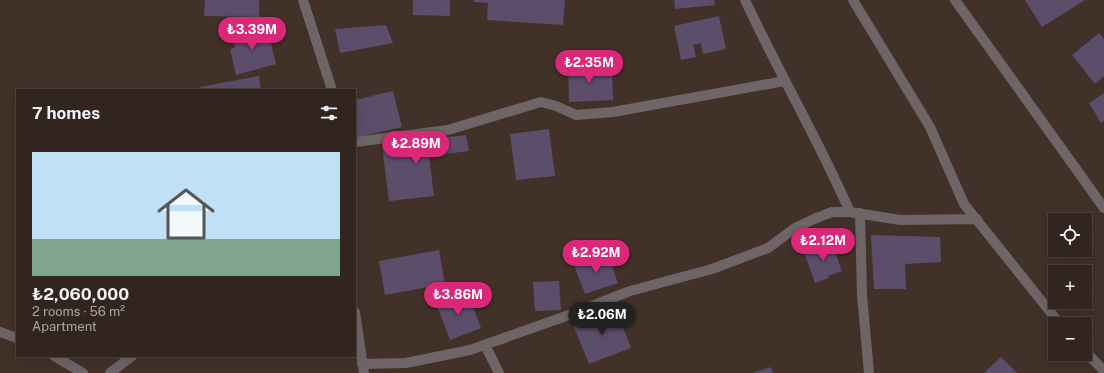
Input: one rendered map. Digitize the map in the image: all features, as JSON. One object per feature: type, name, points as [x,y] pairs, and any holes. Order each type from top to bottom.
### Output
[{"type":"street","points":[[304,0],[332,89]]},
{"type":"street","points":[[745,0],[784,81],[836,180],[850,212]]},
{"type":"street","points":[[853,0],[930,127],[964,204],[1054,317]]},
{"type":"street","points":[[955,0],[1104,208]]},
{"type":"street","points":[[356,142],[448,130],[541,102],[556,106],[576,115],[613,112],[784,81]]},
{"type":"street","points":[[356,319],[363,369],[406,363],[470,350],[569,315],[630,291],[712,269],[768,248],[795,228],[832,212],[860,213],[900,220],[977,220]]},
{"type":"street","points":[[860,213],[862,295],[869,373]]},
{"type":"street","points":[[0,332],[16,338]]},
{"type":"street","points":[[485,345],[499,373]]},
{"type":"street","points":[[56,357],[83,373]]},
{"type":"street","points":[[110,373],[131,357]]},
{"type":"street","points":[[1092,358],[1104,371]]},
{"type":"building","points":[[205,0],[259,0],[259,17],[204,16]]},
{"type":"building","points":[[413,0],[450,0],[450,16],[413,15]]},
{"type":"building","points":[[474,0],[565,0],[563,25],[487,20],[488,3],[473,2]]},
{"type":"building","points":[[674,0],[714,0],[715,5],[675,9]]},
{"type":"building","points":[[1025,0],[1085,0],[1042,27]]},
{"type":"building","points":[[719,16],[726,49],[703,54],[701,43],[693,45],[696,57],[681,60],[674,26]]},
{"type":"building","points":[[386,25],[393,43],[340,53],[335,29]]},
{"type":"building","points":[[267,27],[276,64],[236,75],[230,49],[235,48],[232,35]]},
{"type":"building","points":[[1099,33],[1104,39],[1104,76],[1095,84],[1072,55]]},
{"type":"building","points":[[568,63],[591,63],[591,71],[612,70],[613,100],[569,102]]},
{"type":"building","points":[[259,76],[261,89],[201,89],[200,87]]},
{"type":"building","points":[[393,91],[402,127],[358,137],[356,128],[356,100]]},
{"type":"building","points":[[1104,93],[1104,121],[1101,123],[1089,103]]},
{"type":"building","points":[[549,129],[555,176],[516,180],[510,134]]},
{"type":"building","points":[[466,135],[469,151],[429,156],[434,196],[389,201],[382,145]]},
{"type":"building","points":[[871,235],[940,237],[941,262],[905,264],[906,289],[874,289]]},
{"type":"building","points":[[831,241],[842,271],[815,283],[804,252]]},
{"type":"building","points":[[439,250],[445,284],[385,295],[379,261]]},
{"type":"building","points":[[607,253],[618,283],[585,294],[574,265]]},
{"type":"building","points":[[559,281],[561,310],[535,311],[533,282]]},
{"type":"building","points":[[467,291],[481,328],[450,340],[436,303]]},
{"type":"building","points":[[616,309],[631,348],[589,364],[573,325]]},
{"type":"building","points":[[1001,357],[1017,373],[984,373]]},
{"type":"building","points":[[771,367],[773,373],[753,373]]}]
